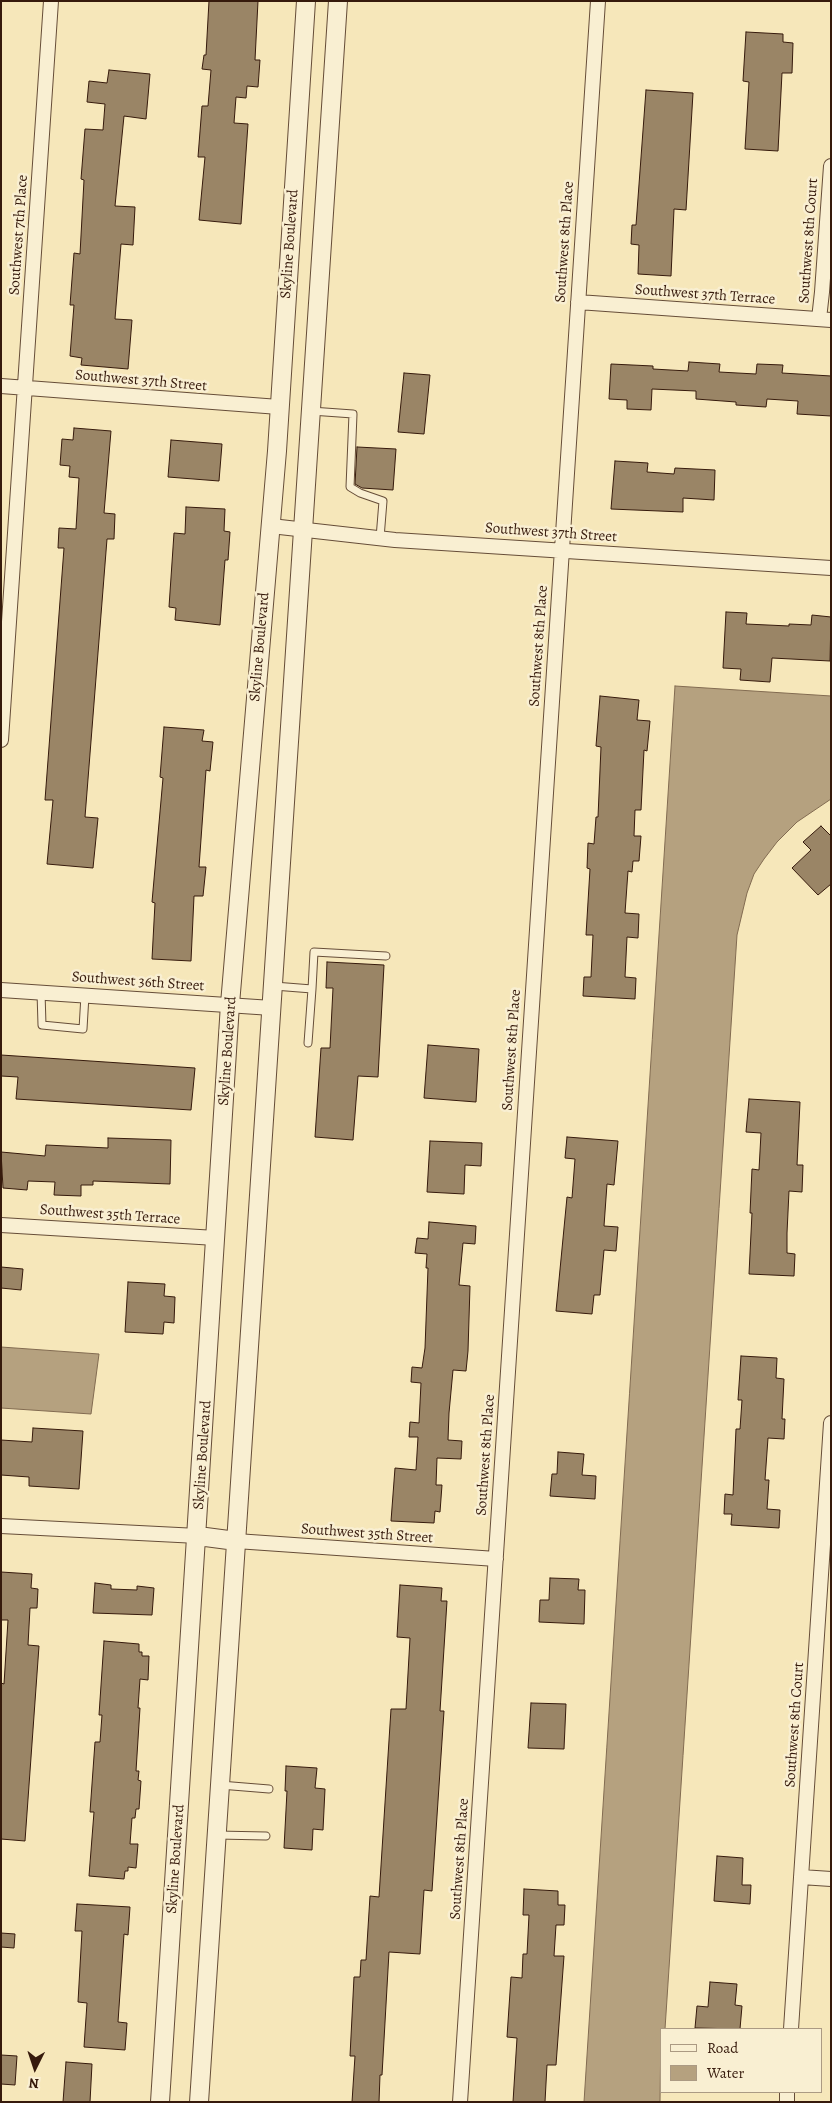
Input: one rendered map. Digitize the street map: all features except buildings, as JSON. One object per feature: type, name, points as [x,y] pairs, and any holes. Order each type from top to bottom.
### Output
[{"type":"street","name":"Southwest 7th Place","points":[[1,740],[51,1]]},
{"type":"street","name":"Skyline Boulevard","points":[[160,2102],[198,1536],[230,1004],[271,526],[306,1]]},
{"type":"street","points":[[199,2102],[338,1]]},
{"type":"street","name":"Southwest 8th Place","points":[[460,2102],[598,1]]},
{"type":"street","name":"Southwest 8th Court","points":[[825,320],[822,292],[831,166]]},
{"type":"street","name":"Southwest 37th Terrace","points":[[578,302],[825,320]]},
{"type":"street","name":"Southwest 37th Street","points":[[1,386],[279,407]]},
{"type":"street","name":"Southwest 37th Street","points":[[271,526],[380,538],[831,568]]},
{"type":"street","name":"Southwest 36th Street","points":[[1,990],[272,1008]]},
{"type":"street","name":"Southwest 35th Terrace","points":[[1,1225],[216,1238]]},
{"type":"street","name":"Southwest 8th Court","points":[[791,2028],[831,1423]]},
{"type":"street","points":[[1,1526],[198,1536],[236,1542]]},
{"type":"street","name":"Southwest 35th Street","points":[[236,1542],[496,1559]]},
{"type":"street","points":[[801,1878],[831,1879]]},
{"type":"lane","points":[[311,412],[353,414],[350,487],[382,501],[380,538]]},
{"type":"lane","points":[[308,1043],[314,952],[386,956]]},
{"type":"lane","points":[[273,986],[312,989]]},
{"type":"lane","points":[[42,992],[42,1025],[83,1029],[84,995]]},
{"type":"lane","points":[[220,1785],[269,1789]]},
{"type":"lane","points":[[217,1835],[266,1836]]},
{"type":"water","points":[[675,686],[831,696],[831,799],[797,822],[777,842],[764,859],[754,874],[747,893],[737,935],[665,2028],[660,2028],[660,2102],[584,2102]]},
{"type":"water","points":[[1,1347],[99,1354],[91,1414],[1,1408]]}]
